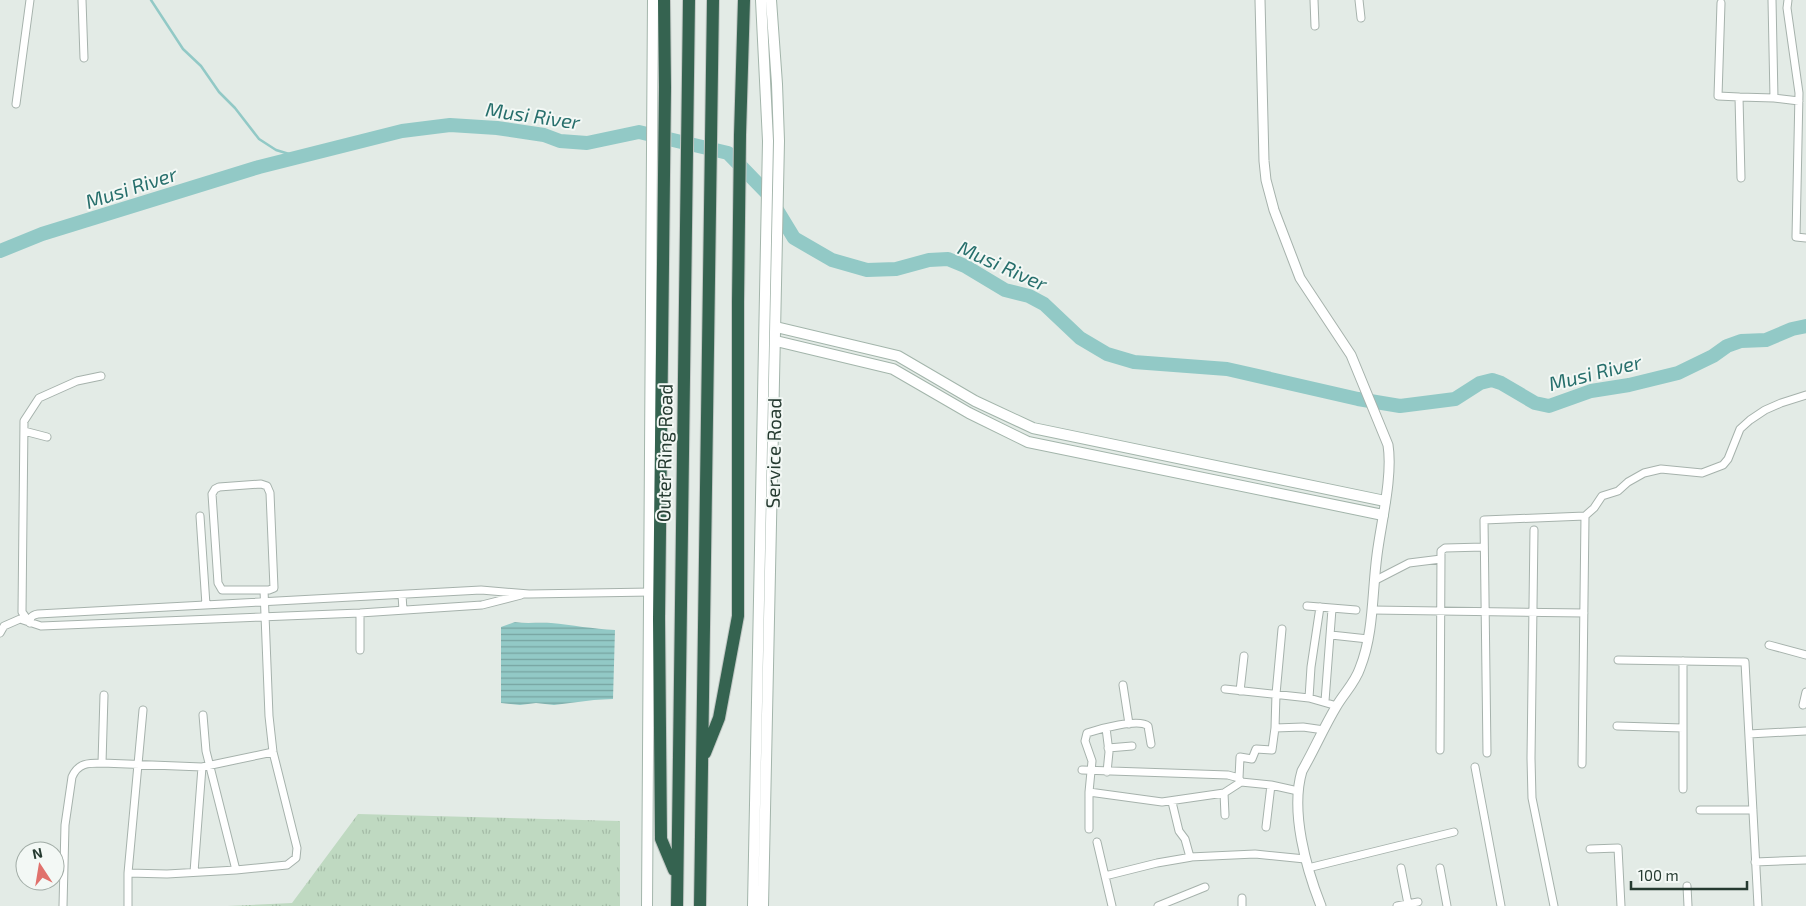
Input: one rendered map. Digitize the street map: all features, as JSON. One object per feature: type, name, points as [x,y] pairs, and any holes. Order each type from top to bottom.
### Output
[{"type":"highway","points":[[664,0],[660,87],[664,200],[660,619],[661,839],[676,874]]},
{"type":"highway","name":"Outer Ring Road","points":[[677,906],[689,0]]},
{"type":"highway","points":[[700,906],[713,0]]},
{"type":"highway","points":[[702,760],[719,718],[738,616],[738,302],[744,0]]},
{"type":"main road","points":[[648,906],[651,249],[660,87],[653,0]]},
{"type":"main road","name":"Service Road","points":[[761,0],[774,141],[777,290],[763,906]]},
{"type":"main road","name":"Service Road","points":[[753,906],[766,290],[777,84],[771,0]]},
{"type":"main road","points":[[776,327],[898,356],[975,401],[1033,428],[1385,501]]},
{"type":"main road","points":[[776,341],[893,369],[969,413],[1028,442],[1383,515]]},
{"type":"street","points":[[16,104],[30,0]]},
{"type":"street","points":[[82,0],[84,58]]},
{"type":"street","points":[[1260,0],[1266,180],[1274,210],[1300,278],[1351,355],[1388,446],[1390,462],[1368,638],[1360,668],[1302,771],[1298,791],[1301,842],[1321,906]]},
{"type":"street","points":[[1314,0],[1315,26]]},
{"type":"street","points":[[1359,0],[1361,18]]},
{"type":"street","points":[[1772,0],[1774,98]]},
{"type":"street","points":[[1788,0],[1787,8],[1797,71],[1796,237],[1806,238]]},
{"type":"street","points":[[1721,3],[1718,96],[1798,101]]},
{"type":"street","points":[[1739,97],[1741,178]]},
{"type":"street","points":[[30,623],[22,612],[24,421],[39,398],[77,381],[100,376]]},
{"type":"street","points":[[1487,753],[1484,520],[1585,516],[1594,508],[1602,496],[1618,491],[1628,482],[1644,474],[1662,469],[1702,473],[1723,465],[1728,459],[1740,428],[1765,410],[1806,395]]},
{"type":"street","points":[[24,431],[47,437]]},
{"type":"street","points":[[261,484],[269,489],[275,583],[272,589],[251,590],[226,591],[218,586],[212,498],[215,490],[219,487],[261,484]]},
{"type":"street","points":[[200,516],[206,606]]},
{"type":"street","points":[[1582,764],[1585,516]]},
{"type":"street","points":[[1534,530],[1532,798],[1554,906]]},
{"type":"street","points":[[1440,750],[1441,551],[1445,548],[1484,547]]},
{"type":"street","points":[[1374,581],[1409,563],[1441,559]]},
{"type":"street","points":[[251,590],[251,603]]},
{"type":"street","points":[[128,873],[236,870],[287,865],[296,858],[297,848],[273,752],[269,716],[264,590]]},
{"type":"street","points":[[30,623],[33,615],[38,614],[481,590],[529,594],[650,592]]},
{"type":"street","points":[[402,594],[403,610]]},
{"type":"street","points":[[0,633],[2,626],[20,620],[41,626],[360,613],[482,605],[529,594]]},
{"type":"street","points":[[296,601],[297,615]]},
{"type":"street","points":[[184,606],[185,620]]},
{"type":"street","points":[[1307,606],[1356,610]]},
{"type":"street","points":[[1309,698],[1311,667],[1320,607]]},
{"type":"street","points":[[1326,702],[1332,635],[1332,609]]},
{"type":"street","points":[[1372,610],[1485,610],[1584,613]]},
{"type":"street","points":[[104,611],[104,624]]},
{"type":"street","points":[[360,613],[360,650]]},
{"type":"street","points":[[1240,780],[1240,757],[1252,759],[1256,749],[1272,750],[1282,629]]},
{"type":"street","points":[[1332,635],[1368,638]]},
{"type":"street","points":[[1768,645],[1806,655]]},
{"type":"street","points":[[1240,691],[1244,656]]},
{"type":"street","points":[[1618,660],[1745,662],[1758,906]]},
{"type":"street","points":[[1683,789],[1684,661]]},
{"type":"street","points":[[1123,685],[1129,724]]},
{"type":"street","points":[[1225,689],[1309,698],[1337,706]]},
{"type":"street","points":[[1803,705],[1806,692]]},
{"type":"street","points":[[102,763],[104,695]]},
{"type":"street","points":[[128,906],[128,873],[143,710]]},
{"type":"street","points":[[203,715],[204,738],[236,870]]},
{"type":"street","points":[[1089,829],[1089,792],[1092,761],[1084,741],[1085,736],[1090,732],[1106,728],[1142,722],[1146,724],[1151,744]]},
{"type":"street","points":[[1617,726],[1683,728]]},
{"type":"street","points":[[1275,728],[1303,727],[1324,730]]},
{"type":"street","points":[[1106,728],[1108,748],[1107,772]]},
{"type":"street","points":[[1749,734],[1806,731]]},
{"type":"street","points":[[1108,748],[1132,746]]},
{"type":"street","points":[[63,906],[65,825],[72,777],[80,765],[102,763],[202,767],[273,752]]},
{"type":"street","points":[[194,872],[202,767]]},
{"type":"street","points":[[1475,767],[1501,906]]},
{"type":"street","points":[[1082,770],[1228,775],[1240,780],[1298,791]]},
{"type":"street","points":[[1089,792],[1172,802],[1224,793],[1240,780]]},
{"type":"street","points":[[1266,828],[1271,786]]},
{"type":"street","points":[[1224,793],[1225,815]]},
{"type":"street","points":[[1172,802],[1179,831],[1185,839],[1190,857]]},
{"type":"street","points":[[1700,810],[1753,810]]},
{"type":"street","points":[[1190,857],[1255,854],[1307,864],[1454,832]]},
{"type":"street","points":[[1097,842],[1112,906]]},
{"type":"street","points":[[1590,849],[1618,848],[1621,906]]},
{"type":"street","points":[[1105,876],[1210,853]]},
{"type":"street","points":[[1755,862],[1806,860]]},
{"type":"street","points":[[1401,868],[1408,904]]},
{"type":"street","points":[[1440,868],[1447,906]]},
{"type":"street","points":[[1687,886],[1688,906]]},
{"type":"street","points":[[1158,906],[1205,887]]},
{"type":"street","points":[[1398,906],[1418,902]]},
{"type":"green space","points":[[358,814],[620,821],[620,906],[227,906],[292,903]]},
{"type":"water","points":[[515,622],[551,623],[615,630],[613,699],[554,705],[501,703],[501,627]]},
{"type":"waterway","points":[[151,0],[183,49],[201,66],[219,92],[235,108],[259,139],[276,150],[299,157]]},
{"type":"waterway","name":"Musi River","points":[[0,251],[42,234],[259,167],[402,131],[450,125],[497,128],[544,135],[560,141],[587,143],[639,132],[728,153],[766,192],[794,238],[832,260],[867,270],[896,269],[929,260],[948,259],[965,266],[1005,290],[1029,296],[1044,304],[1080,338],[1107,354],[1134,362],[1227,369],[1358,399],[1400,406],[1455,399],[1480,383],[1492,380],[1501,383],[1535,403],[1549,406],[1591,391],[1629,385],[1678,373],[1713,356],[1727,346],[1741,341],[1766,340],[1792,329],[1806,326]]}]
